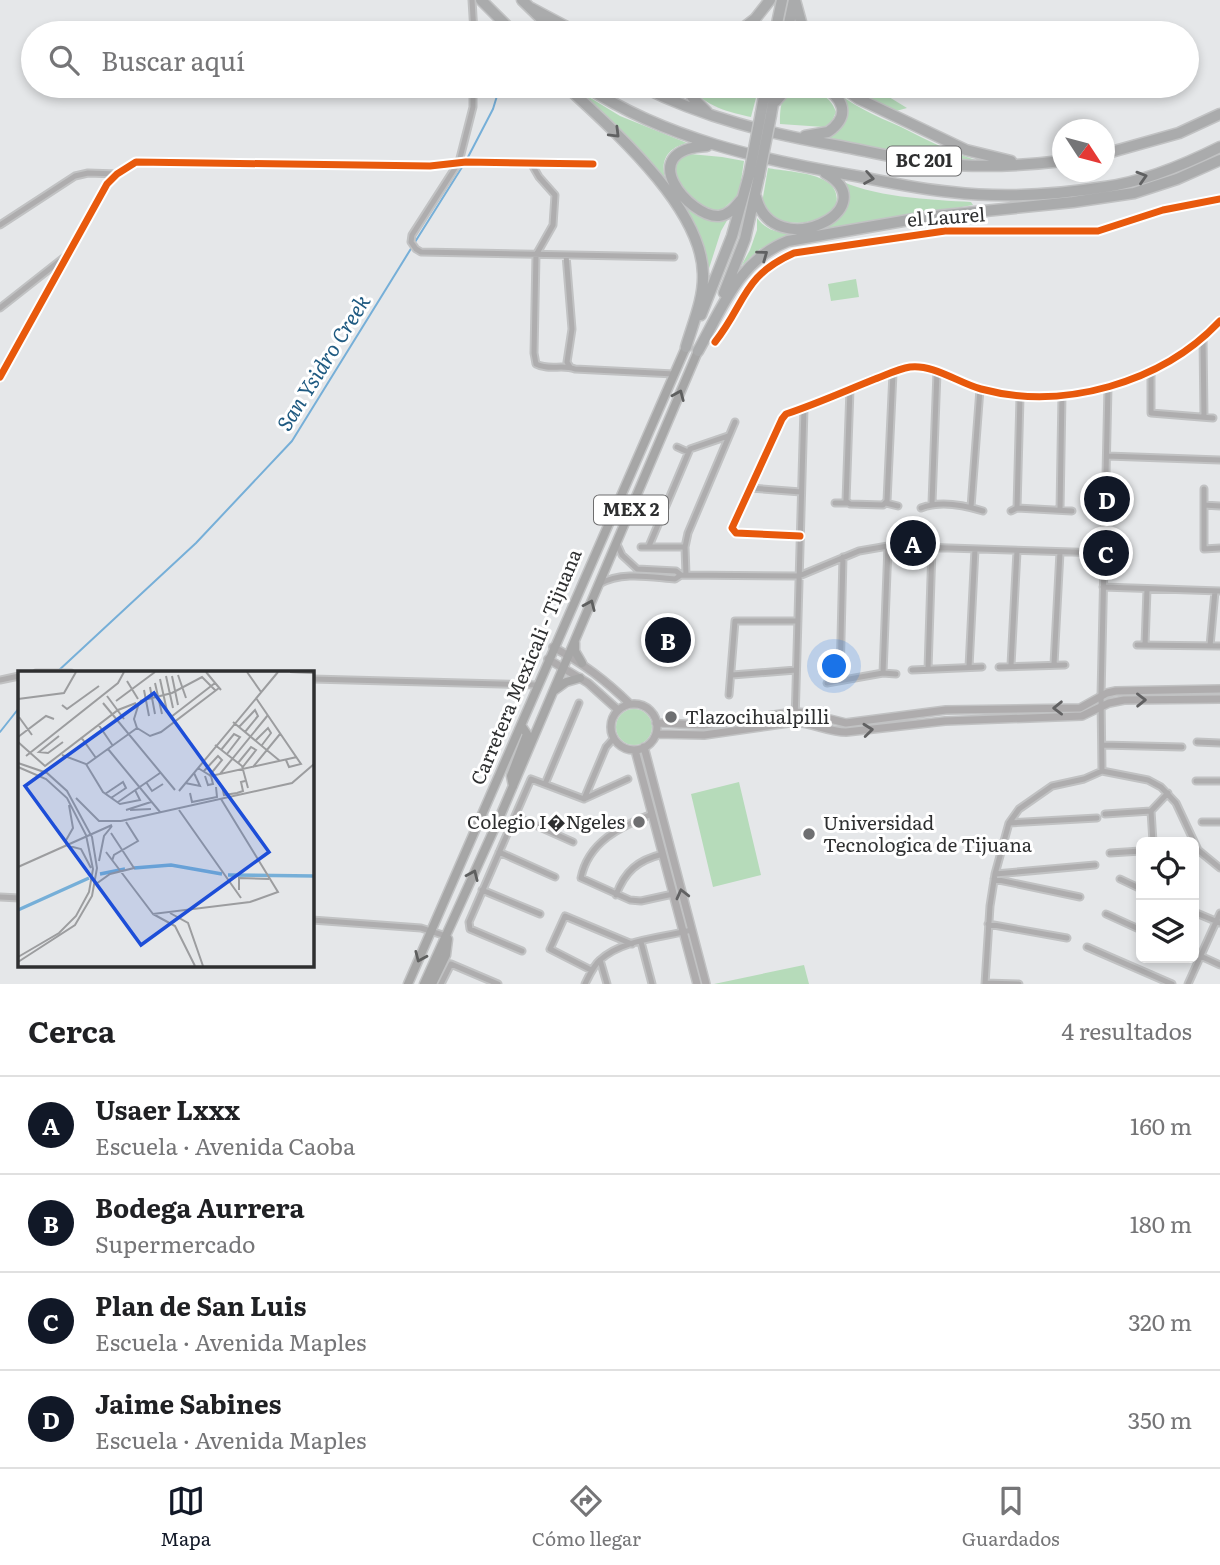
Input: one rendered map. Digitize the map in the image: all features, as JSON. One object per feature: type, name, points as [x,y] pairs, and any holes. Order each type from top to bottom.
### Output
[{"type":"highway","points":[[481,0],[502,21]]},
{"type":"highway","points":[[522,0],[544,21]]},
{"type":"highway","points":[[752,21],[770,0]]},
{"type":"highway","points":[[778,21],[782,0]]},
{"type":"highway","points":[[790,21],[795,0]]},
{"type":"highway","points":[[795,0],[801,21]]},
{"type":"highway","points":[[531,8],[555,21]]},
{"type":"highway","points":[[578,98],[647,168],[695,236],[702,260],[703,282],[686,347]]},
{"type":"highway","name":"BC 201","points":[[607,98],[648,120],[714,145],[818,170],[950,192],[1044,194],[1107,187],[1168,169],[1220,147]]},
{"type":"highway","name":"BC 201","points":[[670,98],[713,116],[787,137],[933,163],[999,166],[1052,162]]},
{"type":"highway","points":[[693,98],[713,116]]},
{"type":"highway","name":"Carretera Mexicali - Tijuana","points":[[686,347],[721,268],[754,175],[768,112],[768,98]]},
{"type":"highway","points":[[768,112],[779,98]]},
{"type":"highway","points":[[787,137],[821,135],[837,124],[841,117],[842,104],[837,98]]},
{"type":"highway","points":[[860,98],[966,150],[994,158],[1043,163]]},
{"type":"highway","points":[[1115,151],[1179,133],[1220,114]]},
{"type":"highway","points":[[714,145],[691,147],[680,152],[670,165],[673,186],[700,208],[718,216],[729,212],[744,197]]},
{"type":"highway","points":[[698,351],[743,272],[757,258],[778,244],[797,238],[926,217],[1134,193],[1218,163]]},
{"type":"highway","points":[[756,193],[764,215],[778,226],[802,228],[827,221],[839,212],[845,195],[837,181],[818,170]]},
{"type":"highway","name":"Carretera Mexicali - Tijuana","points":[[698,351],[745,239],[756,193],[754,175]]},
{"type":"highway","points":[[976,212],[1012,194]]},
{"type":"highway","points":[[1044,194],[1073,202]]},
{"type":"main road","name":"Carretera Mexicali - Tijuana","points":[[408,984],[686,347]]},
{"type":"main road","name":"Carretera Mexicali - Tijuana","points":[[424,984],[513,786],[698,351]]},
{"type":"main road","points":[[576,638],[575,651],[582,663]]},
{"type":"main road","points":[[552,691],[566,682],[580,678]]},
{"type":"main road","points":[[513,786],[510,776],[527,734],[521,725]]},
{"type":"main road","points":[[432,984],[447,949],[446,936]]},
{"type":"street","points":[[472,0],[473,21]]},
{"type":"street","points":[[472,98],[459,162],[412,235],[411,242],[421,253],[674,257]]},
{"type":"street","points":[[0,377],[96,204],[117,174],[136,162],[430,166],[459,162],[593,164]]},
{"type":"street","points":[[531,163],[555,195],[553,225],[536,255],[536,364],[542,368],[570,367],[674,374]]},
{"type":"street","points":[[0,225],[75,176],[88,173],[117,174]]},
{"type":"street","name":"el Laurel","points":[[715,342],[728,326],[752,282],[772,265],[794,253],[945,230],[1098,231],[1163,209],[1220,200]]},
{"type":"street","points":[[566,255],[572,328],[567,362],[570,367]]},
{"type":"street","points":[[0,308],[67,256]]},
{"type":"street","points":[[800,536],[733,532],[732,528],[786,414],[909,367],[937,373],[980,389],[1020,397],[1062,395],[1108,387],[1151,372],[1203,338],[1220,321]]},
{"type":"street","points":[[1203,338],[1204,417]]},
{"type":"street","points":[[1151,372],[1151,413],[1213,418]]},
{"type":"street","points":[[886,503],[893,373]]},
{"type":"street","points":[[932,503],[937,373]]},
{"type":"street","points":[[1102,771],[1101,696],[1108,387]]},
{"type":"street","points":[[848,503],[850,389]]},
{"type":"street","points":[[971,507],[980,389]]},
{"type":"street","points":[[1060,510],[1062,395]]},
{"type":"street","points":[[1020,397],[1014,509],[1072,511]]},
{"type":"street","points":[[795,722],[804,408]]},
{"type":"street","points":[[683,575],[688,533],[734,422]]},
{"type":"street","points":[[649,546],[688,452],[693,447],[728,436]]},
{"type":"street","points":[[677,447],[688,452]]},
{"type":"street","points":[[1107,456],[1220,460]]},
{"type":"street","points":[[750,488],[801,492]]},
{"type":"street","points":[[1204,489],[1204,549],[1220,548]]},
{"type":"street","points":[[835,503],[886,503],[898,506]]},
{"type":"street","points":[[921,508],[932,503],[983,511]]},
{"type":"street","points":[[1204,505],[1220,506]]},
{"type":"street","points":[[617,544],[622,555],[637,569],[676,571],[683,575],[800,576],[859,551],[888,546],[1104,553]]},
{"type":"street","points":[[883,673],[888,546]]},
{"type":"street","points":[[641,547],[685,547]]},
{"type":"street","points":[[928,669],[932,548]]},
{"type":"street","points":[[969,667],[975,550]]},
{"type":"street","points":[[1011,665],[1017,551]]},
{"type":"street","points":[[1054,664],[1060,552]]},
{"type":"street","points":[[840,679],[843,557]]},
{"type":"street","points":[[599,584],[615,577],[676,579],[683,575]]},
{"type":"street","points":[[1103,587],[1217,591],[1210,646]]},
{"type":"street","points":[[1145,645],[1147,589]]},
{"type":"street","points":[[729,695],[735,621],[798,621]]},
{"type":"street","points":[[1137,645],[1220,646]]},
{"type":"street","points":[[553,647],[582,663],[611,685],[630,705]]},
{"type":"street","points":[[548,659],[580,678],[618,710]]},
{"type":"street","points":[[999,667],[1065,665]]},
{"type":"street","points":[[912,670],[982,667]]},
{"type":"street","points":[[732,675],[796,670]]},
{"type":"street","points":[[827,683],[883,673],[896,674]]},
{"type":"street","points":[[0,680],[18,676]]},
{"type":"street","points":[[313,679],[537,685]]},
{"type":"street","points":[[656,723],[704,724],[795,712],[846,723],[946,710],[1080,708],[1115,691],[1220,689]]},
{"type":"street","points":[[656,734],[704,735],[795,722],[846,732],[945,721],[1082,716],[1109,703],[1124,700],[1220,699]]},
{"type":"street","points":[[545,783],[579,703]]},
{"type":"street","points":[[637,704],[650,710],[656,723],[656,734],[645,747],[635,750],[623,747],[614,738],[611,726],[618,710],[630,705],[637,704]]},
{"type":"street","points":[[584,799],[606,747],[614,738]]},
{"type":"street","points":[[1197,743],[1220,743]]},
{"type":"street","points":[[1102,745],[1182,747]]},
{"type":"street","points":[[645,747],[687,931],[696,984]]},
{"type":"street","points":[[635,750],[673,894],[706,984]]},
{"type":"street","points":[[1019,984],[985,984],[988,924],[995,876],[1009,822],[1019,809],[1052,786],[1084,779],[1102,771],[1148,780],[1168,793],[1176,803],[1198,850],[1220,868]]},
{"type":"street","points":[[522,951],[468,926],[531,779],[584,799],[628,779]]},
{"type":"street","points":[[1196,781],[1220,781]]},
{"type":"street","points":[[1105,814],[1151,811],[1168,793]]},
{"type":"street","points":[[1151,811],[1153,837]]},
{"type":"street","points":[[652,814],[624,825],[604,839],[589,858],[581,878],[635,901],[673,894]]},
{"type":"street","points":[[515,816],[573,842]]},
{"type":"street","points":[[1009,822],[1097,818]]},
{"type":"street","points":[[1202,822],[1220,821]]},
{"type":"street","points":[[1110,853],[1136,851]]},
{"type":"street","points":[[499,852],[555,877]]},
{"type":"street","points":[[616,895],[627,873],[636,863],[663,854]]},
{"type":"street","points":[[995,876],[1095,865]]},
{"type":"street","points":[[995,876],[1080,897]]},
{"type":"street","points":[[1120,879],[1136,886]]},
{"type":"street","points":[[482,890],[540,914]]},
{"type":"street","points":[[0,897],[18,898]]},
{"type":"street","points":[[1188,984],[1220,913]]},
{"type":"street","points":[[1106,914],[1136,928]]},
{"type":"street","points":[[1199,914],[1218,922]]},
{"type":"street","points":[[592,970],[550,949],[565,916],[632,944]]},
{"type":"street","points":[[313,920],[409,927],[432,930],[446,936]]},
{"type":"street","points":[[988,924],[1067,938]]},
{"type":"street","points":[[585,984],[600,960],[632,944],[687,931]]},
{"type":"street","points":[[641,942],[652,984]]},
{"type":"street","points":[[1087,947],[1172,984]]},
{"type":"street","points":[[1200,956],[1220,965]]},
{"type":"street","points":[[600,960],[607,984]]},
{"type":"street","points":[[442,984],[451,964],[498,984]]},
{"type":"green space","points":[[582,98],[591,98],[620,116],[687,143],[671,151],[664,163],[665,178],[672,192],[684,206],[698,215],[714,220],[729,217],[721,231],[705,281],[691,222]]},
{"type":"green space","points":[[756,98],[751,117],[726,111],[703,99]]},
{"type":"green space","points":[[827,98],[836,112],[831,123],[824,127],[780,124],[784,99]]},
{"type":"green space","points":[[834,98],[845,98],[943,147],[986,163],[907,154],[825,137],[833,133],[844,111]]},
{"type":"green space","points":[[871,98],[891,98],[907,108],[896,111]]},
{"type":"green space","points":[[690,154],[744,161],[739,194],[722,210],[701,205],[673,178],[677,163]]},
{"type":"green space","points":[[768,168],[804,174],[827,182],[834,189],[837,198],[834,211],[802,223],[769,217],[762,203]]},
{"type":"green space","points":[[836,178],[883,193],[920,199],[971,202],[973,205],[782,239],[760,249],[741,266],[757,230],[757,218],[766,227],[786,232],[808,228],[841,215]]},
{"type":"green space","points":[[856,279],[859,297],[831,301],[828,284]]},
{"type":"green space","points":[[634,709],[647,714],[652,727],[647,740],[634,745],[621,740],[616,727],[621,714]]},
{"type":"green space","points":[[739,782],[761,875],[713,887],[691,794]]},
{"type":"green space","points":[[804,965],[809,984],[714,984]]},
{"type":"waterway","name":"San Ysidro Creek","points":[[467,159],[496,98]]},
{"type":"waterway","name":"San Ysidro Creek","points":[[415,242],[464,164]]},
{"type":"waterway","name":"San Ysidro Creek","points":[[58,671],[196,543],[292,441],[412,247]]},
{"type":"waterway","name":"San Ysidro Creek","points":[[0,732],[18,709]]},
{"type":"cycle path","points":[[0,377],[107,184],[136,162],[430,166],[466,162],[593,164]]},
{"type":"cycle path","points":[[715,342],[754,281],[764,271],[794,253],[945,231],[1098,231],[1163,210],[1220,199]]},
{"type":"cycle path","points":[[800,536],[736,533],[732,528],[786,414],[910,367],[928,368],[981,389],[1012,395],[1077,394],[1141,376],[1196,343],[1220,321]]},
{"type":"place","name":"Jaime Sabines","points":[[1107,499]]},
{"type":"place","name":"Usaer Lxxx","points":[[913,543]]},
{"type":"place","name":"Plan de San Luis","points":[[1106,553]]},
{"type":"place","name":"Bodega Aurrera","points":[[668,640]]},
{"type":"place","name":"Tlazocihualpilli","points":[[671,717]]},
{"type":"place","name":"Colegio I�Ngeles","points":[[639,822]]},
{"type":"place","name":"Universidad Tecnologica de Tijuana","points":[[809,834]]}]
